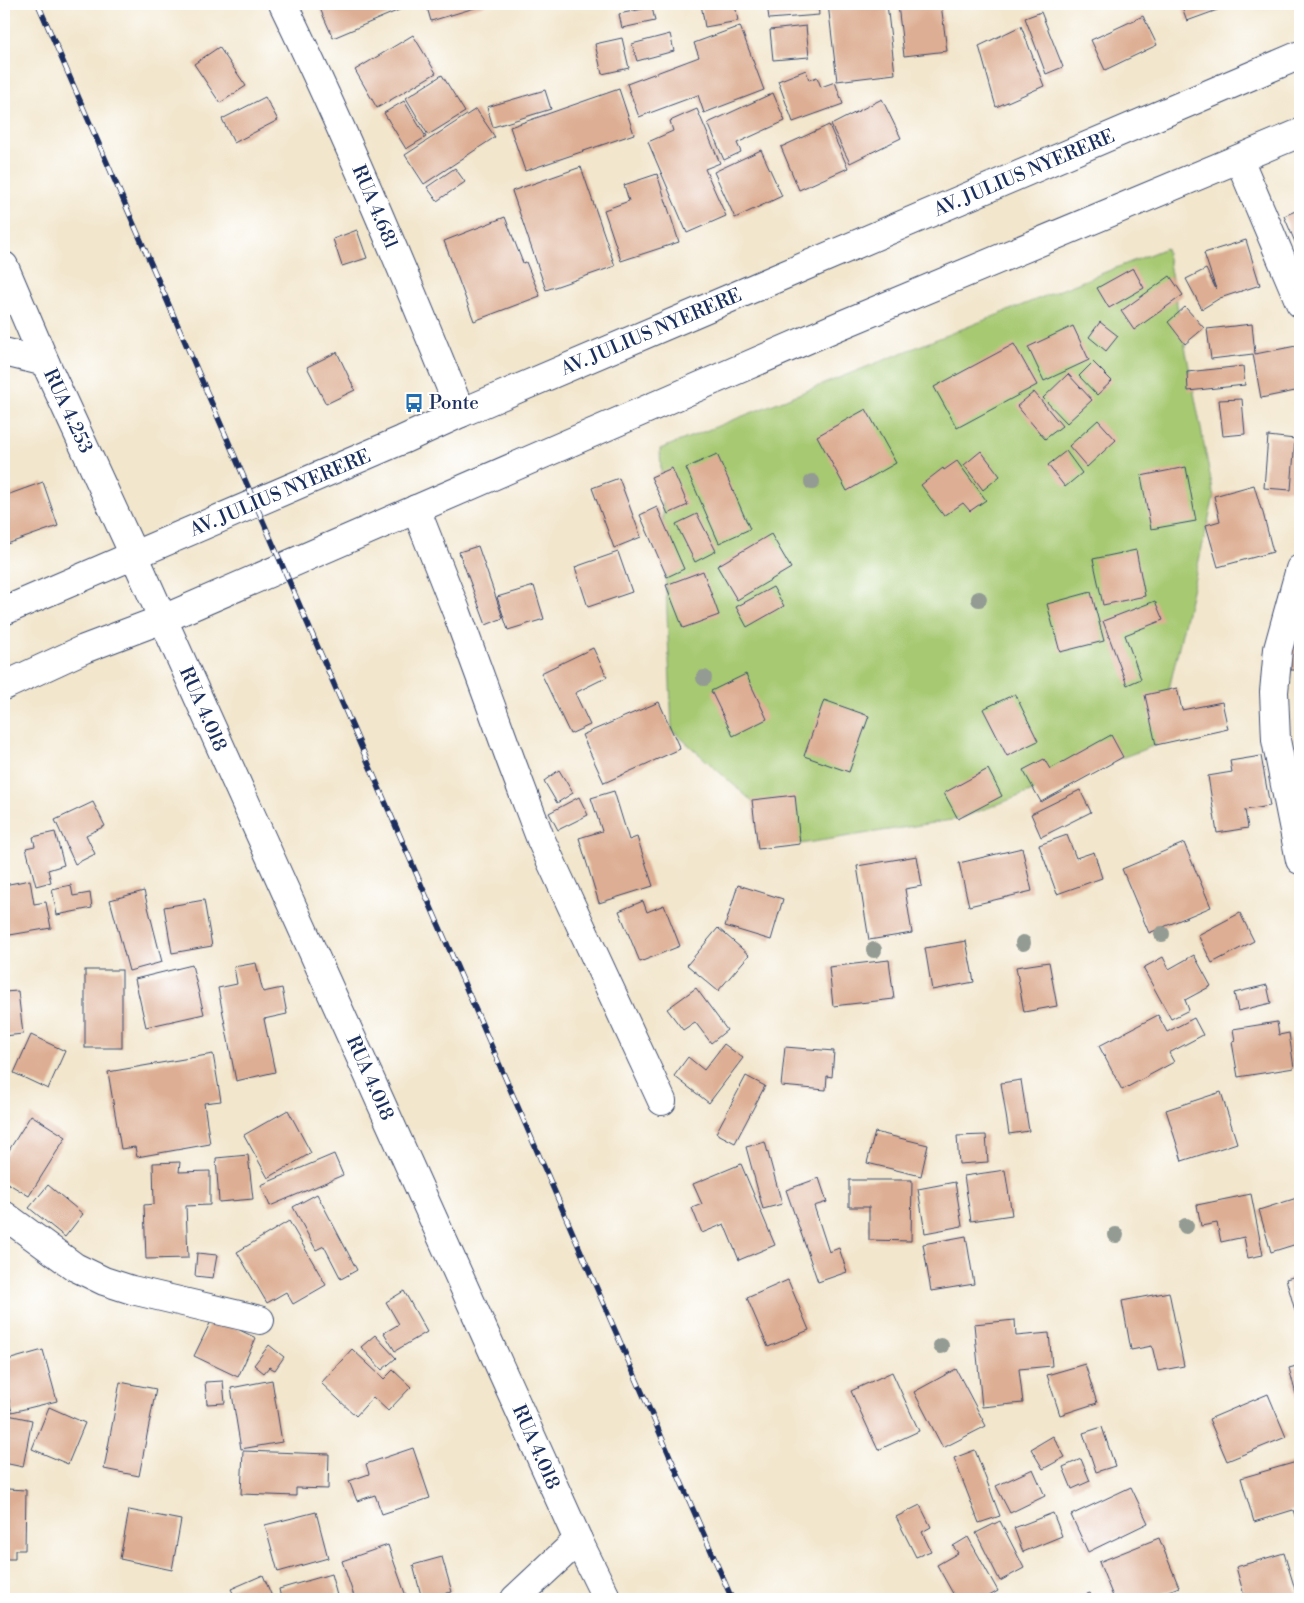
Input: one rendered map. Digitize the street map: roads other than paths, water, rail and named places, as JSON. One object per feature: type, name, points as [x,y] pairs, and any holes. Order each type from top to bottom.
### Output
[{"type":"street","name":"RUA 4.681","points":[[283,4],[311,60],[378,212],[461,413]]},
{"type":"street","name":"AV. JULIUS NYERERE","points":[[4,611],[461,413],[1300,55]]},
{"type":"street","points":[[4,686],[834,328],[1300,133]]},
{"type":"street","points":[[1239,159],[1300,303]]},
{"type":"street","name":"RUA 4.253","points":[[4,266],[45,362],[134,556]]},
{"type":"street","points":[[4,352],[45,362]]},
{"type":"street","points":[[416,509],[457,613],[541,840],[662,1101]]},
{"type":"street","name":"RUA 4.018","points":[[134,556],[578,1540],[607,1599]]},
{"type":"street","points":[[1300,569],[1278,649],[1274,692],[1276,740],[1300,860]]},
{"type":"street","points":[[4,1215],[75,1267],[104,1281],[132,1290],[260,1320]]},
{"type":"street","points":[[515,1599],[578,1540]]},
{"type":"railway","points":[[38,4],[732,1599]]},
{"type":"place","name":"Ponte","points":[[414,403]]}]
